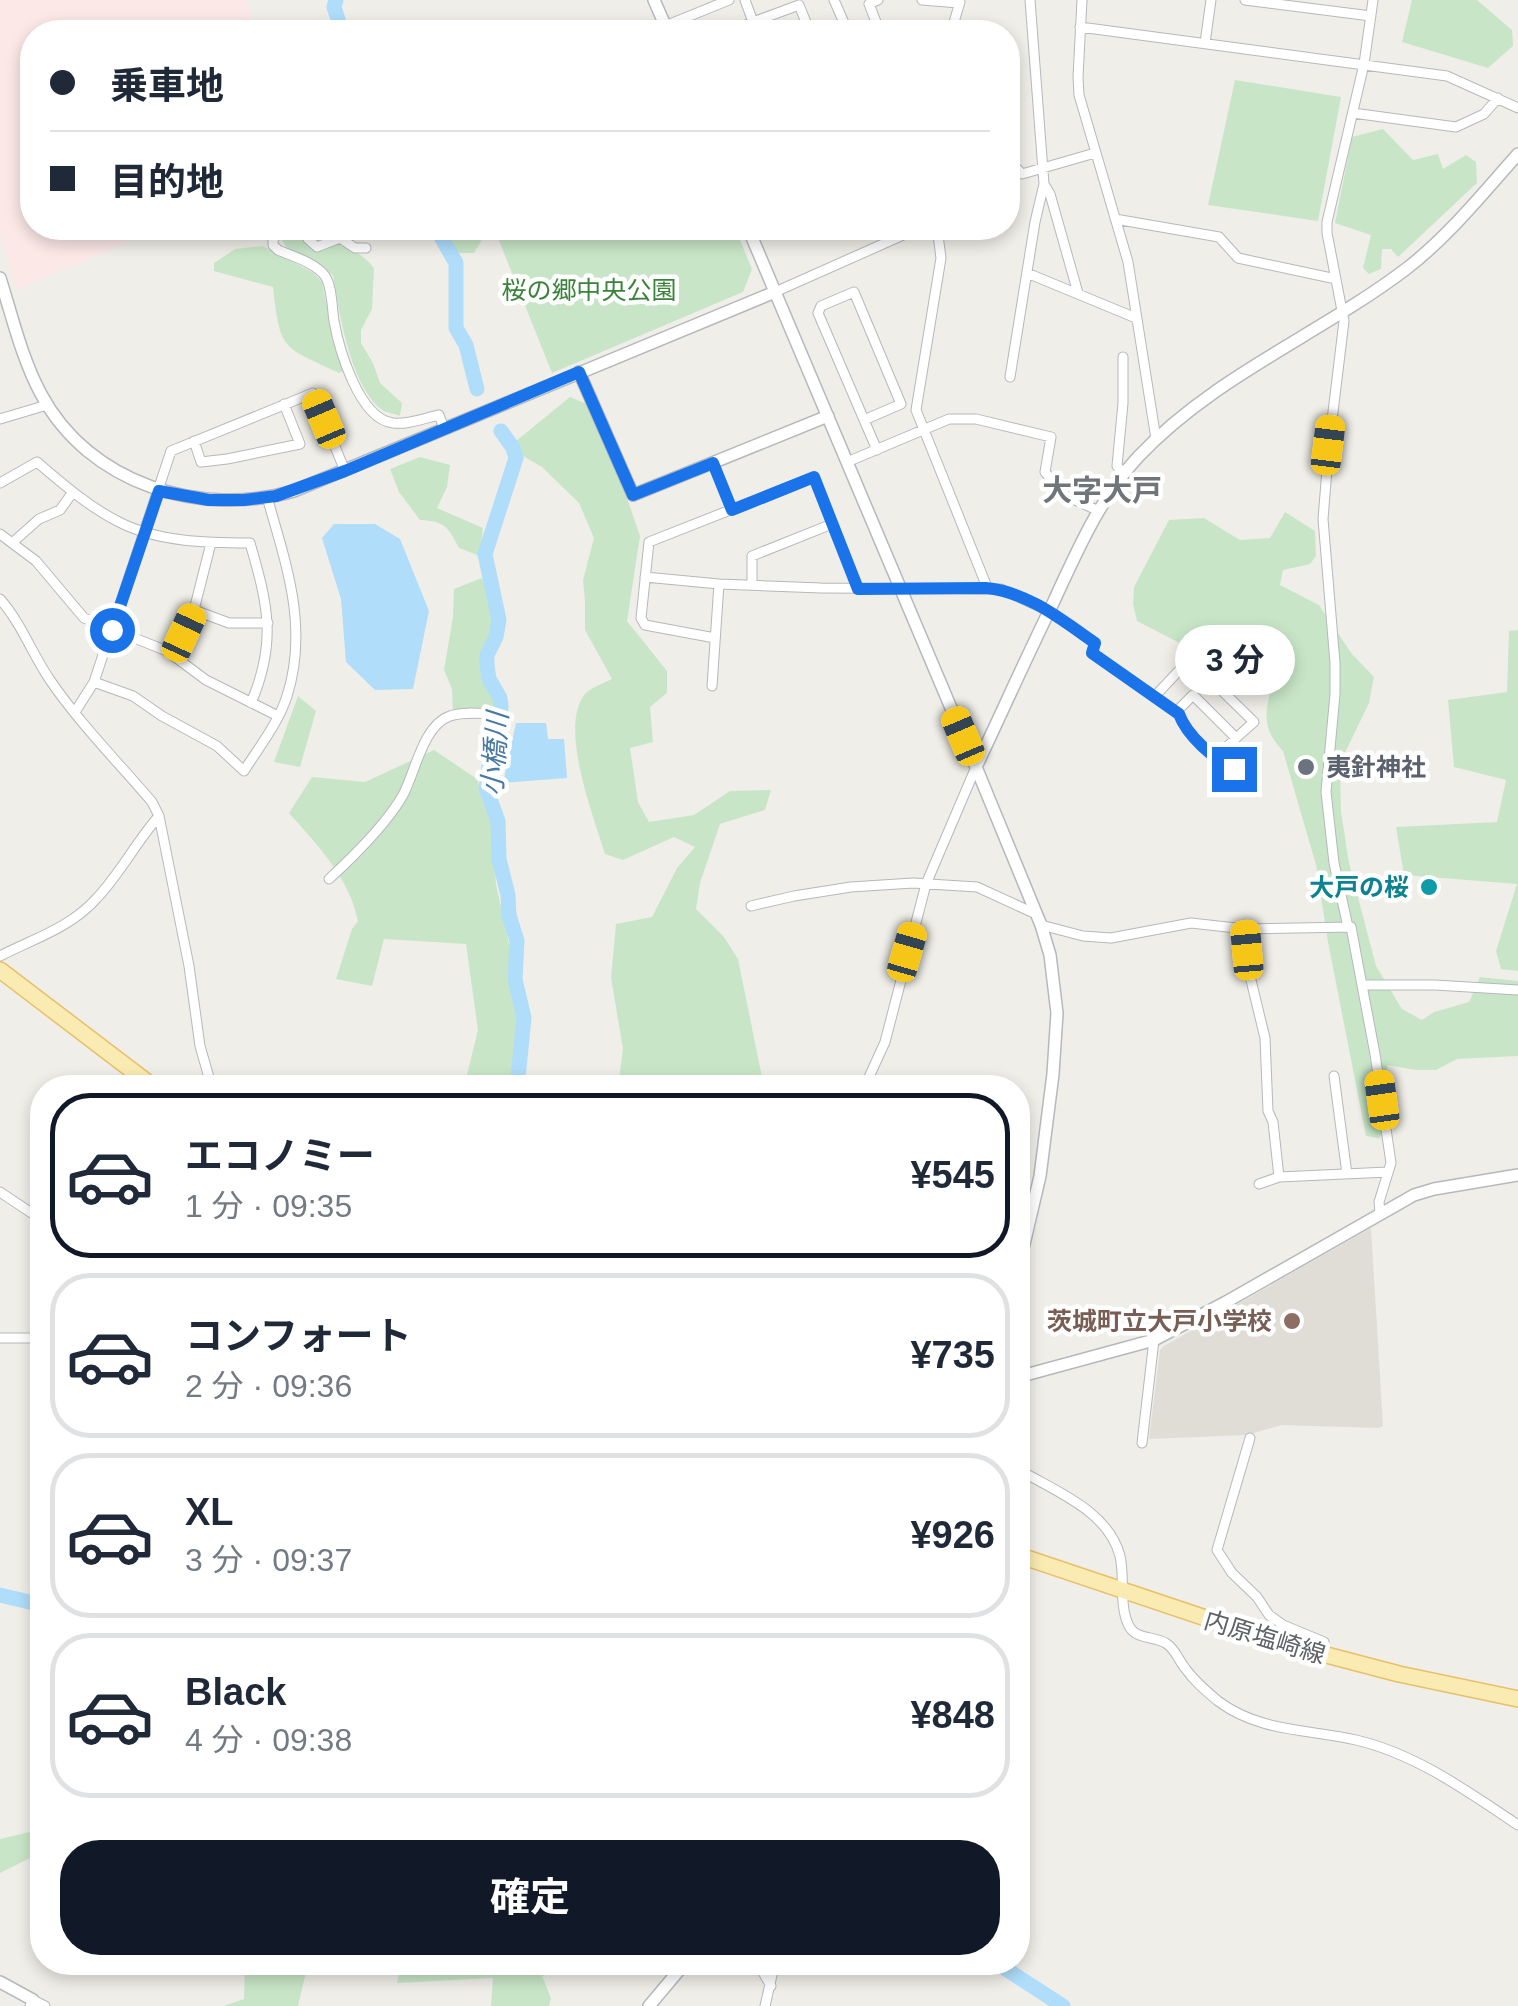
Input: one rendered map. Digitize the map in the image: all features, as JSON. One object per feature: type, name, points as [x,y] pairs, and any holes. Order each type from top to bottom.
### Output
[{"type":"main road","points":[[0,970],[137,1075]]},
{"type":"main road","name":"内原塩崎線","points":[[1030,1559],[1322,1655],[1518,1699]]},
{"type":"street","points":[[686,20],[729,0]]},
{"type":"street","points":[[875,20],[869,4],[878,0]]},
{"type":"street","points":[[922,0],[960,2]]},
{"type":"street","points":[[1010,377],[1044,184],[1030,0]]},
{"type":"street","points":[[1082,0],[1079,94],[1128,262],[1156,439]]},
{"type":"street","points":[[1206,43],[1212,0]]},
{"type":"street","points":[[1246,0],[1371,16]]},
{"type":"street","points":[[1373,0],[1364,64],[1328,222],[1343,330],[1323,520],[1335,663],[1327,819],[1362,985],[1391,1163],[1379,1202],[1380,1214]]},
{"type":"street","points":[[759,20],[799,5],[805,20]]},
{"type":"street","points":[[1080,27],[1448,76],[1518,108]]},
{"type":"street","points":[[1353,113],[1456,127],[1484,114],[1498,98]]},
{"type":"street","points":[[1020,172],[1095,153]]},
{"type":"street","points":[[870,1075],[885,1042],[926,884],[1049,610],[1099,511],[1124,474],[1156,439],[1211,395],[1408,267],[1518,154]]},
{"type":"street","points":[[1044,184],[1078,293]]},
{"type":"street","points":[[1115,219],[1220,237],[1238,258],[1336,279]]},
{"type":"street","points":[[273,240],[278,250],[324,275],[337,338],[359,394],[378,417],[401,423],[438,415],[444,428]]},
{"type":"street","points":[[309,240],[317,247],[335,240]]},
{"type":"street","points":[[343,240],[354,248],[366,248]]},
{"type":"street","points":[[753,240],[902,589],[1050,954],[1056,1038],[1040,1176],[1030,1219]]},
{"type":"street","points":[[0,278],[31,372],[47,405],[76,439],[96,456],[159,491],[209,500],[244,500],[267,498],[345,471],[892,240]]},
{"type":"street","points":[[939,240],[941,258],[916,410],[986,588]]},
{"type":"street","points":[[1027,273],[1136,318]]},
{"type":"street","points":[[864,420],[901,404],[854,292],[822,306],[818,313],[864,420],[877,450]]},
{"type":"street","points":[[1123,357],[1116,466],[1124,474]]},
{"type":"street","points":[[579,372],[633,495],[828,416]]},
{"type":"street","points":[[75,712],[94,682],[171,451],[312,393],[345,471]]},
{"type":"street","points":[[194,442],[201,462],[300,444],[284,404]]},
{"type":"street","points":[[0,419],[47,405]]},
{"type":"street","points":[[847,462],[949,419],[976,419],[1051,436],[1045,472],[1064,495],[1099,511]]},
{"type":"street","points":[[0,483],[37,462],[72,492],[121,523],[170,538],[250,544],[264,590],[268,624],[268,648],[251,703]]},
{"type":"street","points":[[713,463],[732,510]]},
{"type":"street","points":[[715,638],[645,625],[641,618],[649,542],[814,477],[858,589]]},
{"type":"street","points":[[12,543],[39,519],[60,510],[72,492]]},
{"type":"street","points":[[94,682],[133,696],[217,746],[244,771],[278,716],[296,654],[292,588],[267,498]]},
{"type":"street","points":[[752,585],[752,556],[832,524]]},
{"type":"street","points":[[0,534],[36,561],[84,618],[173,655],[206,680],[278,716]]},
{"type":"street","points":[[173,655],[194,610],[211,544]]},
{"type":"street","points":[[644,576],[719,584],[1002,589],[1049,610],[1095,643],[1092,653],[1179,714],[1184,727],[1216,758],[1240,769]]},
{"type":"street","points":[[712,686],[719,584]]},
{"type":"street","points":[[0,599],[22,628],[47,676],[152,802],[159,816],[208,1075]]},
{"type":"street","points":[[194,610],[229,623],[268,624]]},
{"type":"street","points":[[1154,697],[1188,661],[1254,722],[1216,758]]},
{"type":"street","points":[[1176,712],[1193,695],[1236,738]]},
{"type":"street","points":[[329,879],[350,860],[402,796],[425,740],[444,719],[452,715],[498,714]]},
{"type":"street","points":[[0,956],[69,923],[96,900],[159,816]]},
{"type":"street","points":[[750,906],[851,887],[926,884],[976,887],[1038,919],[1083,936],[1111,938],[1191,924],[1245,929],[1348,927]]},
{"type":"street","points":[[1245,929],[1249,972],[1265,1038],[1268,1111],[1273,1122],[1279,1177]]},
{"type":"street","points":[[1362,985],[1518,990]]},
{"type":"street","points":[[1334,1076],[1347,1174]]},
{"type":"street","points":[[1259,1184],[1279,1177],[1388,1172]]},
{"type":"street","points":[[1030,1375],[1154,1340],[1414,1195],[1518,1176]]},
{"type":"street","points":[[0,1192],[30,1212]]},
{"type":"street","points":[[0,1338],[30,1338]]},
{"type":"street","points":[[1142,1444],[1154,1340]]},
{"type":"street","points":[[1250,1438],[1217,1550],[1269,1614],[1282,1625],[1324,1642],[1322,1655]]},
{"type":"street","points":[[1030,1476],[1101,1522],[1120,1556],[1129,1628],[1138,1635],[1167,1643],[1199,1684],[1234,1712],[1262,1723],[1356,1740],[1392,1752],[1430,1768],[1518,1825]]},
{"type":"street","points":[[649,2006],[675,1975]]},
{"type":"street","points":[[765,1975],[771,1986]]},
{"type":"street","points":[[765,2006],[773,1975]]},
{"type":"street","points":[[0,1982],[36,2004]]},
{"type":"shaded area","points":[[0,0],[246,0],[252,20],[20,20],[20,240],[132,240],[17,290],[0,235]]},
{"type":"shaded area","name":"茨城町立大戸小学校","points":[[1371,1228],[1383,1426],[1282,1425],[1247,1435],[1149,1439],[1160,1350],[1164,1346]]},
{"type":"green space","points":[[1412,0],[1477,0],[1512,30],[1513,46],[1488,68],[1402,42]]},
{"type":"green space","points":[[1235,80],[1341,97],[1318,221],[1208,205]]},
{"type":"green space","points":[[1383,129],[1413,160],[1438,154],[1443,169],[1466,155],[1476,162],[1477,183],[1398,257],[1391,249],[1382,249],[1381,269],[1369,274],[1363,268],[1371,235],[1335,223],[1352,137]]},
{"type":"green space","points":[[282,240],[304,240],[316,251],[340,245],[361,255],[374,268],[372,309],[361,330],[361,343],[380,383],[402,403],[400,416],[384,411],[363,386],[348,349],[333,275],[286,247]]},
{"type":"green space","points":[[450,240],[482,240],[474,253],[457,253]]},
{"type":"green space","name":"桜の郷中央公園","points":[[499,240],[740,240],[752,269],[743,292],[552,373]]},
{"type":"green space","points":[[263,246],[314,273],[322,282],[334,342],[346,370],[339,373],[287,344],[278,324],[273,287],[214,271],[214,263],[235,249]]},
{"type":"green space","points":[[570,397],[587,404],[627,498],[640,536],[627,621],[667,671],[667,693],[650,707],[653,742],[630,748],[638,802],[649,822],[694,815],[730,791],[771,790],[765,810],[720,824],[700,883],[696,909],[724,937],[738,959],[762,1075],[620,1075],[623,1049],[611,978],[616,924],[652,917],[677,868],[695,847],[674,837],[623,860],[605,854],[581,772],[575,728],[585,694],[612,679],[585,630],[583,580],[594,538],[579,503],[542,467],[523,456],[516,441]]},
{"type":"green space","points":[[420,457],[450,465],[447,487],[437,508],[483,528],[480,556],[459,548],[440,524],[420,520],[399,492],[390,469]]},
{"type":"green space","points":[[1285,512],[1315,531],[1316,556],[1310,564],[1283,570],[1280,585],[1319,605],[1352,654],[1374,677],[1369,703],[1340,763],[1341,812],[1349,863],[1376,966],[1402,1009],[1422,1020],[1434,1012],[1469,1002],[1480,977],[1518,981],[1518,1056],[1457,1059],[1436,1070],[1387,1065],[1392,1118],[1379,1138],[1366,1136],[1316,865],[1283,751],[1271,736],[1267,721],[1271,688],[1255,665],[1238,663],[1217,677],[1195,651],[1137,621],[1133,604],[1134,587],[1169,520],[1204,518],[1240,540],[1270,538]]},
{"type":"green space","points":[[482,578],[493,604],[493,631],[483,663],[495,709],[453,712],[452,689],[444,670],[454,589]]},
{"type":"green space","points":[[1518,630],[1518,971],[1501,969],[1496,951],[1517,884],[1404,875],[1396,827],[1497,822],[1506,780],[1454,767],[1448,700],[1507,692],[1509,631]]},
{"type":"green space","points":[[298,696],[316,711],[300,767],[274,762]]},
{"type":"green space","points":[[434,750],[477,779],[492,826],[496,884],[520,1027],[513,1075],[467,1075],[478,1030],[466,944],[384,939],[372,986],[336,979],[358,921],[354,905],[331,863],[289,813],[312,777],[365,782]]},
{"type":"green space","points":[[30,1832],[30,1858],[0,1873],[0,1839]]},
{"type":"green space","points":[[245,1975],[305,1975],[298,2006],[223,2006],[244,1999]]},
{"type":"green space","points":[[399,1975],[545,1975],[551,1998],[549,2006],[491,2006],[493,1978],[397,1983]]},
{"type":"water","points":[[334,524],[375,524],[400,539],[429,611],[413,689],[375,690],[346,662],[341,599],[322,538]]},
{"type":"water","points":[[516,723],[546,723],[548,739],[564,739],[567,778],[503,783]]},
{"type":"waterway","name":"小橋川","points":[[336,0],[338,20]]},
{"type":"waterway","name":"小橋川","points":[[443,240],[456,263],[456,328],[466,345],[477,389]]},
{"type":"waterway","name":"小橋川","points":[[501,431],[516,458],[485,554],[499,620],[487,665],[501,706],[486,788],[498,821],[499,859],[517,941],[515,979],[524,1018],[518,1075]]},
{"type":"waterway","points":[[0,1595],[30,1602]]},
{"type":"waterway","points":[[1015,1975],[1063,2006]]},
{"type":"place","name":"夷針神社","points":[[1306,767]]},
{"type":"place","name":"大戸の桜","points":[[1429,887]]},
{"type":"place","name":"茨城町立大戸小学校","points":[[1292,1321]]},
{"type":"district","name":"大字大戸","points":[[1102,490]]},
{"type":"route","points":[[112,630],[159,491],[209,500],[276,496],[579,372],[633,495],[713,463],[732,510],[814,477],[858,589],[986,588],[1018,595],[1049,610],[1095,643],[1092,653],[1179,714],[1184,727],[1223,764],[1234,769]]}]
